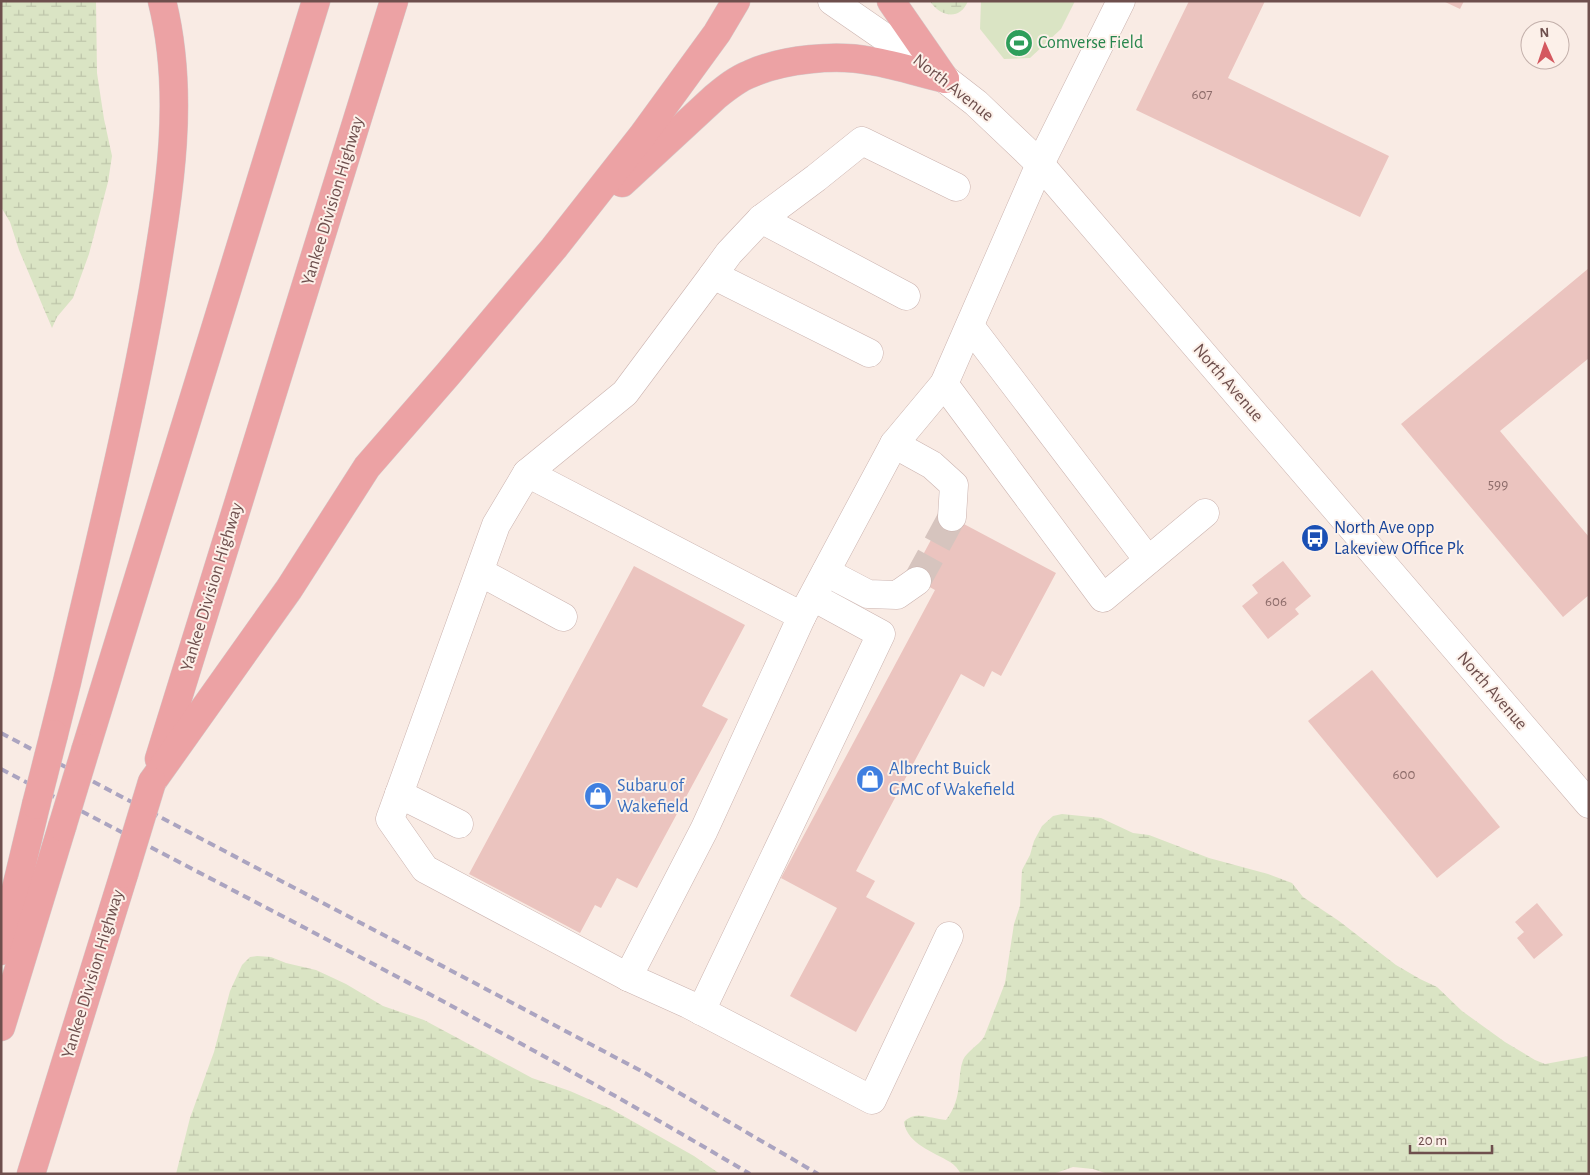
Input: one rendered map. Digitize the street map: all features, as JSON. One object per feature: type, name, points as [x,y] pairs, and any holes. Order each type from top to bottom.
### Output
[{"type":"highway","points":[[1,951],[68,682],[141,357],[167,208],[173,152],[174,81],[162,1]]},
{"type":"highway","points":[[1,1027],[316,1]]},
{"type":"highway","name":"Yankee Division Highway","points":[[31,1174],[394,1]]},
{"type":"highway","points":[[152,782],[289,589],[367,467],[554,248],[642,136],[717,33],[736,1]]},
{"type":"highway","points":[[891,1],[945,79]]},
{"type":"highway","points":[[554,248],[715,97],[730,85],[751,73],[792,62],[813,59],[849,58],[871,61],[945,79]]},
{"type":"street","name":"North Avenue","points":[[832,1],[945,79],[976,103],[1040,164],[1589,804]]},
{"type":"street","points":[[628,977],[704,830],[807,607],[894,444],[944,384],[1040,164],[1121,1]]},
{"type":"street","points":[[949,936],[872,1100],[700,1011],[628,977],[425,869],[390,819],[496,526],[527,474],[625,393],[729,254],[761,219],[862,141],[956,188]]},
{"type":"street","points":[[761,219],[906,296]]},
{"type":"street","points":[[713,275],[869,353]]},
{"type":"street","points":[[970,326],[1148,560]]},
{"type":"street","points":[[944,384],[1103,598],[1205,513]]},
{"type":"street","points":[[894,444],[932,465],[954,485],[952,517]]},
{"type":"street","points":[[527,474],[807,607],[881,634],[700,1011]]},
{"type":"street","points":[[480,572],[563,617]]},
{"type":"street","points":[[826,572],[868,594],[897,595],[917,581]]},
{"type":"street","points":[[399,794],[459,824]]},
{"type":"green space","points":[[1,1],[96,1],[97,73],[112,156],[108,182],[89,254],[73,298],[57,317],[52,328],[19,250],[10,222],[1,207]]},
{"type":"green space","points":[[930,1],[968,1],[960,12],[950,14],[939,11]]},
{"type":"green space","name":"Comverse Field","points":[[981,1],[1075,1],[1061,29],[1030,58],[1004,59],[980,29]]},
{"type":"green space","points":[[1062,814],[1101,818],[1133,833],[1149,835],[1209,858],[1268,874],[1292,883],[1303,897],[1339,921],[1396,965],[1437,987],[1462,1011],[1505,1042],[1535,1060],[1545,1064],[1589,1056],[1589,1174],[1108,1174],[1093,1169],[1073,1167],[1053,1174],[961,1174],[952,1163],[916,1142],[906,1130],[904,1122],[913,1116],[946,1120],[951,1112],[958,1094],[963,1060],[984,1037],[1005,983],[1014,924],[1020,906],[1022,870],[1042,826],[1053,816]]},
{"type":"green space","points":[[250,957],[271,957],[286,963],[316,970],[346,984],[383,1006],[424,1020],[532,1078],[570,1091],[611,1109],[694,1156],[720,1174],[176,1174],[190,1118],[214,1052],[230,991],[242,965]]},
{"type":"building","points":[[1189,1],[1265,1],[1228,78],[1389,156],[1360,217],[1136,110]]},
{"type":"building","points":[[1443,1],[1464,1],[1460,9]]},
{"type":"building","points":[[1589,268],[1589,358],[1500,431],[1589,537],[1589,595],[1563,617],[1401,424]]},
{"type":"building","name":"Albrecht Buick GMC of Wakefield","points":[[945,514],[1056,573],[1001,676],[992,671],[984,687],[961,674],[856,871],[875,881],[866,897],[915,923],[856,1032],[790,996],[837,908],[781,878],[935,590],[911,577]]},
{"type":"building","points":[[1283,561],[1311,596],[1295,609],[1299,614],[1268,639],[1242,606],[1258,593],[1252,585]]},
{"type":"building","name":"Subaru of Wakefield","points":[[634,566],[745,625],[702,706],[728,719],[637,888],[617,878],[601,908],[595,905],[580,933],[469,874]]},
{"type":"building","points":[[1372,670],[1500,827],[1437,878],[1308,721]]},
{"type":"building","points":[[1537,903],[1563,935],[1534,959],[1517,938],[1524,932],[1515,922]]},
{"type":"tunnel","points":[[917,581],[952,517]]},
{"type":"railway","points":[[1,733],[645,1073],[818,1174]]},
{"type":"railway","points":[[1,769],[472,1017],[658,1120],[750,1174]]},
{"type":"place","name":"Comverse Field","points":[[1019,43]]},
{"type":"place","name":"North Ave opp Lakeview Office Pk","points":[[1315,538]]},
{"type":"place","name":"Albrecht Buick GMC of Wakefield","points":[[870,779]]},
{"type":"place","name":"Subaru of Wakefield","points":[[598,796]]}]
